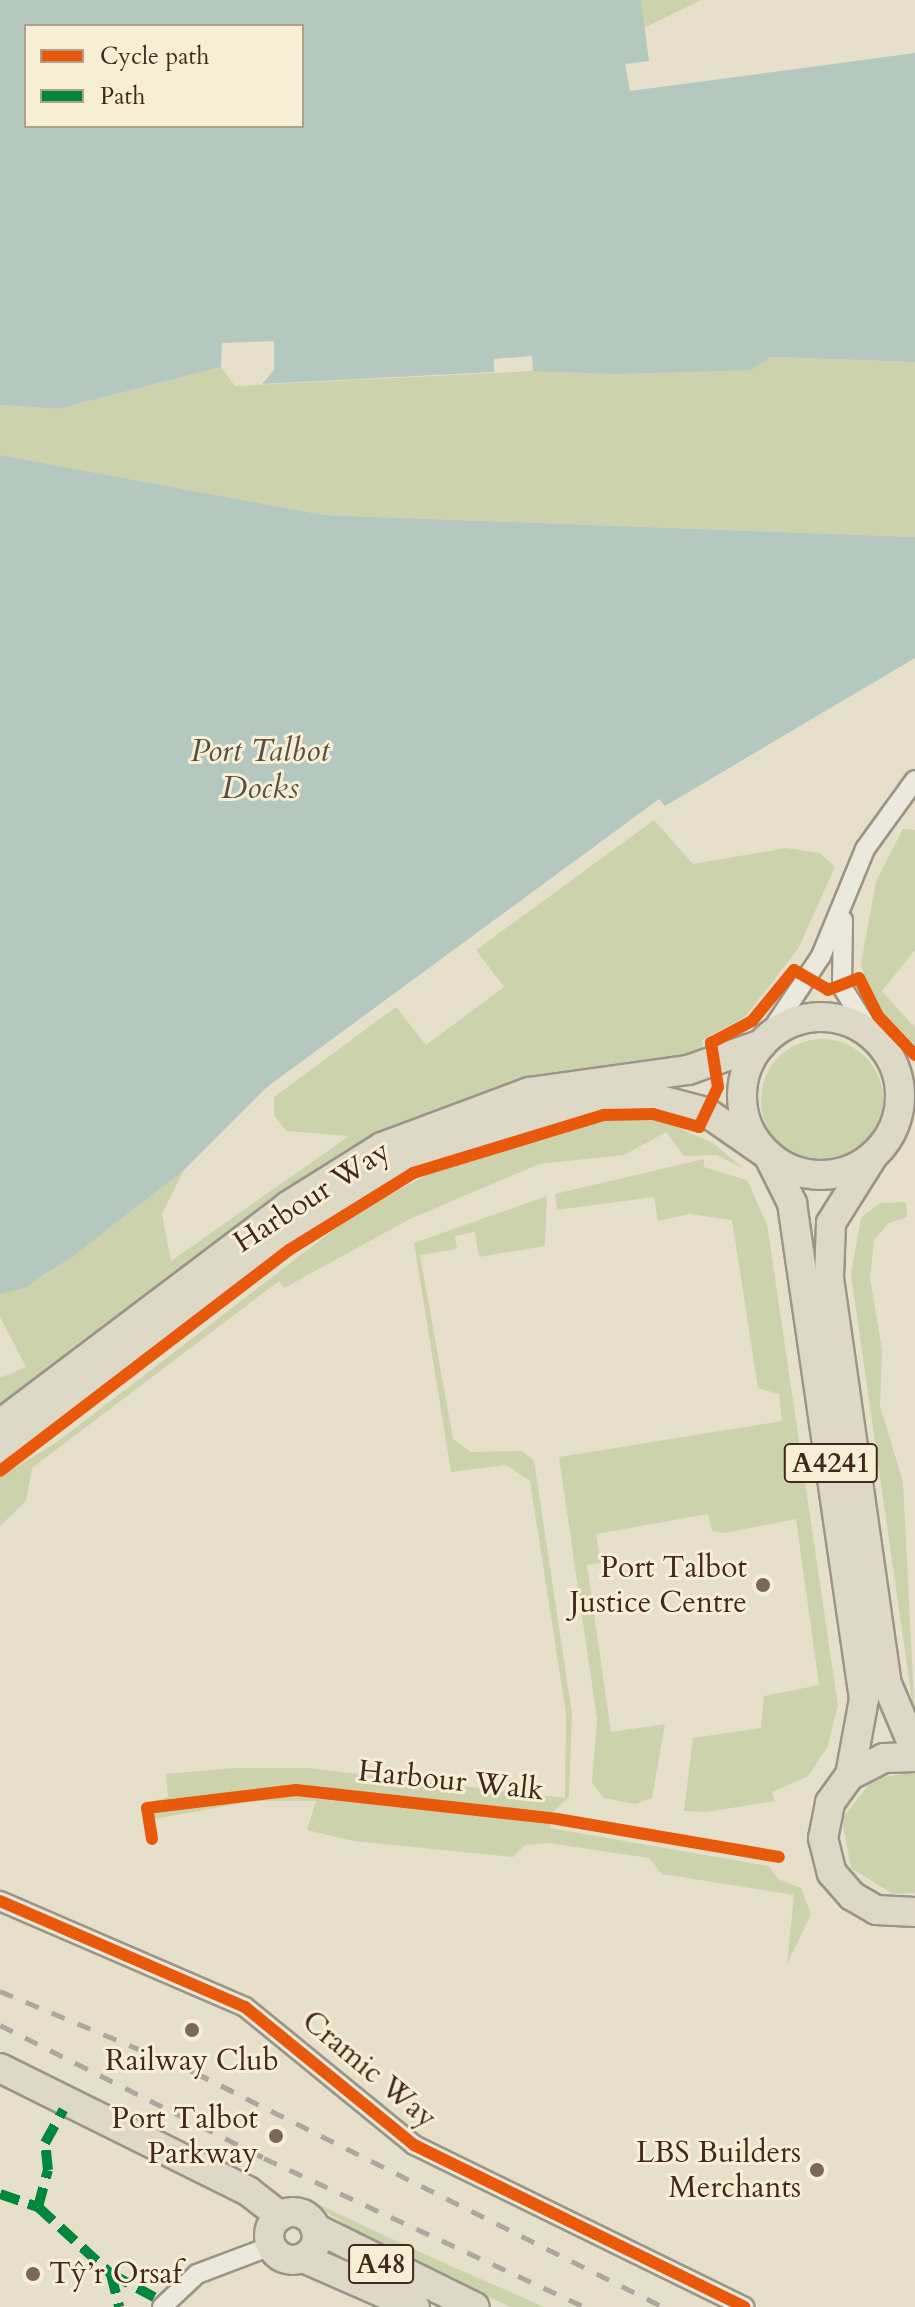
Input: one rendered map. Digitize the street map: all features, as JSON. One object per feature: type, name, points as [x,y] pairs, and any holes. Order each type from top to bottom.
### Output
[{"type":"main road","points":[[763,1042],[791,1023],[821,1017],[873,1036]]},
{"type":"main road","name":"A4241","points":[[873,1036],[904,1070],[899,1115],[840,1201],[828,1237],[828,1268],[887,1684],[915,1750]]},
{"type":"main road","name":"A4241","points":[[763,1042],[748,1067],[742,1101],[752,1134],[768,1155],[796,1222],[864,1699],[850,1775],[825,1814],[823,1838],[832,1873],[864,1904],[915,1912]]},
{"type":"main road","name":"Harbour Way","points":[[0,1424],[288,1206],[382,1147],[529,1092],[688,1070],[763,1042]]},
{"type":"main road","name":"Harbour Way","points":[[0,1455],[310,1220],[430,1151],[544,1114],[634,1097],[706,1112],[768,1155]]},
{"type":"main road","points":[[768,1155],[794,1170],[823,1175],[915,1142]]},
{"type":"main road","points":[[850,1775],[884,1758],[915,1757]]},
{"type":"main road","points":[[0,2068],[248,2191],[280,2216],[302,2214],[315,2228],[316,2242],[303,2258],[288,2260],[271,2246],[269,2231],[280,2216]]},
{"type":"main road","name":"A48","points":[[315,2228],[475,2307]]},
{"type":"main road","name":"A48","points":[[303,2258],[415,2307]]},
{"type":"street","points":[[763,1042],[821,956],[862,856],[912,790]]},
{"type":"street","points":[[862,856],[844,916],[840,977],[847,1002],[873,1036]]},
{"type":"street","name":"Cramic Way","points":[[0,1901],[245,2007],[414,2145],[744,2307]]},
{"type":"street","points":[[162,2307],[197,2274],[271,2246]]},
{"type":"green space","points":[[641,0],[701,0],[644,28]]},
{"type":"green space","points":[[771,357],[915,362],[915,537],[324,515],[0,455],[0,405],[58,409],[221,367],[235,386],[533,371],[751,370]]},
{"type":"green space","points":[[654,820],[693,864],[786,848],[820,853],[835,867],[798,949],[745,1017],[702,1040],[703,1058],[574,1072],[0,1411],[0,1378],[26,1367],[0,1317],[0,1294],[44,1276],[184,1170],[162,1214],[171,1261],[349,1136],[286,1131],[274,1115],[274,1097],[396,1007],[426,1045],[504,987],[476,950]]},
{"type":"green space","points":[[903,829],[915,830],[915,950],[882,991],[915,1028],[915,1045],[872,1001],[861,964],[876,881]]},
{"type":"green space","points":[[822,1039],[845,1044],[865,1057],[878,1077],[883,1100],[878,1123],[865,1143],[845,1156],[822,1161],[799,1156],[779,1143],[766,1123],[761,1100],[766,1077],[779,1057],[799,1044]]},
{"type":"green space","points":[[653,1117],[713,1143],[743,1168],[716,1155],[684,1156],[666,1132],[624,1155],[539,1164],[410,1219],[284,1288],[279,1281],[32,1468],[26,1501],[0,1526],[0,1477],[57,1442],[357,1212],[450,1163],[610,1118]]},
{"type":"green space","points":[[704,1159],[704,1167],[747,1180],[767,1224],[838,1706],[827,1748],[808,1776],[772,1792],[775,1801],[706,1812],[684,1811],[693,1738],[761,1728],[764,1696],[819,1685],[796,1519],[725,1533],[712,1531],[708,1514],[596,1534],[601,1563],[587,1565],[611,1732],[665,1724],[652,1798],[635,1804],[604,1798],[592,1783],[597,1719],[559,1457],[782,1421],[779,1394],[758,1388],[732,1220],[689,1214],[658,1221],[654,1197],[557,1210],[555,1194]]},
{"type":"green space","points":[[547,1196],[545,1246],[479,1257],[475,1232],[455,1236],[457,1249],[420,1255],[453,1439],[471,1452],[522,1451],[534,1461],[572,1714],[569,1797],[554,1811],[550,1828],[769,1866],[778,1879],[801,1888],[811,1914],[787,1964],[794,1895],[662,1874],[649,1858],[548,1843],[525,1845],[513,1857],[354,1841],[307,1830],[316,1801],[254,1801],[143,1821],[142,1804],[168,1797],[166,1774],[235,1768],[307,1768],[565,1798],[566,1714],[530,1481],[506,1465],[451,1472],[414,1243]]},
{"type":"green space","points":[[906,1202],[907,1217],[889,1223],[874,1240],[870,1278],[882,1350],[880,1406],[903,1482],[915,1721],[851,1274],[861,1218],[880,1203]]},
{"type":"green space","points":[[915,1772],[915,1893],[893,1894],[851,1868],[842,1819],[873,1779]]},
{"type":"green space","points":[[311,2201],[544,2307],[511,2307],[377,2246]]},
{"type":"water","points":[[0,0],[641,0],[649,61],[625,64],[630,91],[915,53],[915,362],[771,357],[751,370],[616,374],[533,371],[532,356],[494,359],[494,372],[262,384],[274,370],[274,341],[222,343],[221,367],[58,409],[0,405]]},
{"type":"water","name":"Port Talbot Docks","points":[[0,455],[324,515],[915,537],[915,658],[665,806],[659,799],[267,1087],[184,1170],[73,1256],[26,1287],[0,1294]]},
{"type":"railway","points":[[0,1991],[196,2073],[663,2307]]},
{"type":"railway","points":[[0,2025],[264,2158],[585,2307]]},
{"type":"marked path","points":[[38,2207],[48,2170],[45,2143],[63,2110]]},
{"type":"marked path","points":[[0,2194],[38,2207],[111,2274],[119,2307]]},
{"type":"marked path","points":[[111,2274],[154,2297]]},
{"type":"cycle path","points":[[0,1471],[289,1250],[413,1173],[604,1115],[653,1114],[699,1127],[718,1087],[711,1043],[752,1021],[794,970],[828,990],[859,978],[878,1016],[915,1055]]},
{"type":"cycle path","name":"Harbour Walk","points":[[152,1839],[147,1808],[296,1790],[557,1819],[779,1857]]},
{"type":"cycle path","points":[[0,1901],[245,2007],[414,2145],[744,2307]]},
{"type":"place","name":"Port Talbot Justice Centre","points":[[763,1585]]},
{"type":"place","name":"Railway Club","points":[[192,2030]]},
{"type":"place","name":"Port Talbot Parkway","points":[[276,2136]]},
{"type":"place","name":"LBS Builders Merchants","points":[[817,2170]]},
{"type":"place","name":"Tŷ’r Orsaf","points":[[33,2274]]}]
